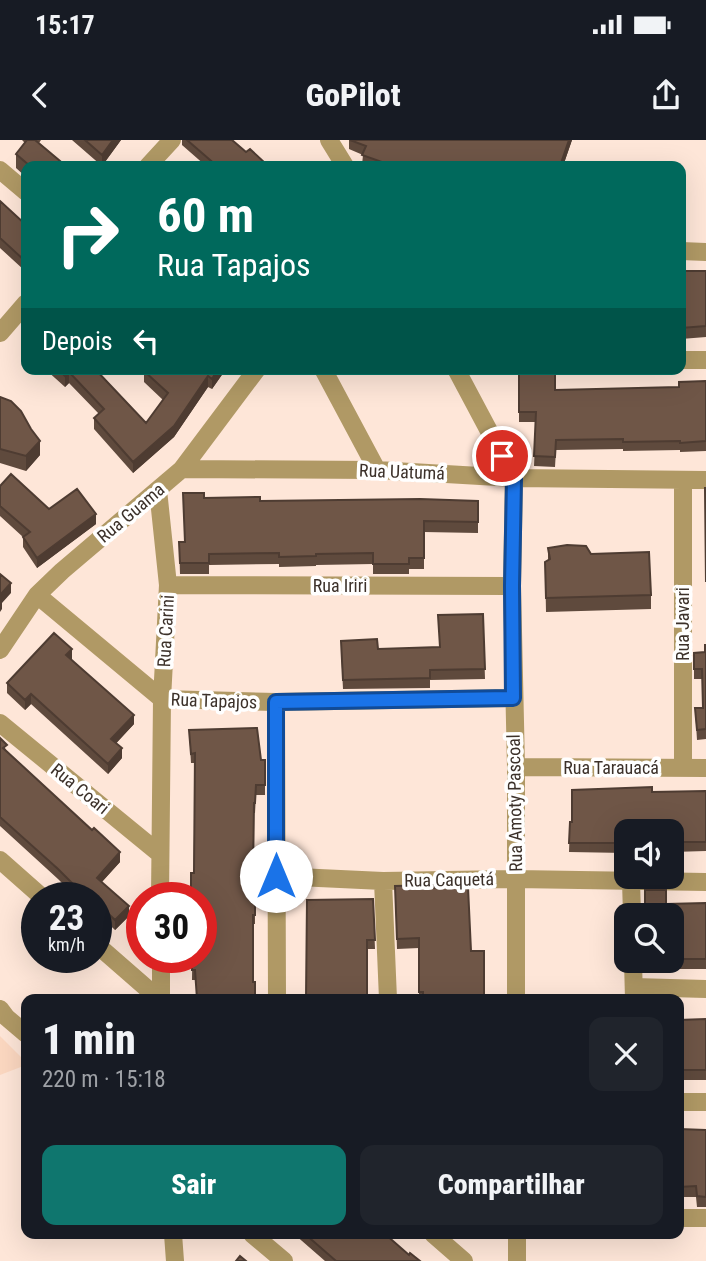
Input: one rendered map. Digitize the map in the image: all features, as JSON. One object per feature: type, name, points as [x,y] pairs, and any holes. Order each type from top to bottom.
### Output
[{"type":"street","points":[[153,161],[172,140]]},
{"type":"street","points":[[329,140],[342,161]]},
{"type":"street","points":[[0,170],[21,188]]},
{"type":"street","points":[[686,251],[706,252]]},
{"type":"street","points":[[0,333],[21,309]]},
{"type":"street","points":[[686,360],[706,360]]},
{"type":"street","name":"Rua Guama","points":[[0,650],[37,595],[182,470],[253,375]]},
{"type":"street","points":[[327,375],[377,470]]},
{"type":"street","name":"Rua Amoty Pascoal","points":[[459,375],[514,478],[512,586],[516,767],[516,994]]},
{"type":"street","name":"Rua Uatumá","points":[[182,470],[377,470],[514,478],[706,480]]},
{"type":"street","name":"Rua Javari","points":[[683,768],[684,480]]},
{"type":"street","name":"Rua Carini","points":[[158,490],[169,585],[162,699],[160,882]]},
{"type":"street","name":"Rua Iriri","points":[[169,585],[512,586]]},
{"type":"street","name":"Rua Tapajos","points":[[37,595],[162,699],[276,702],[513,698]]},
{"type":"street","points":[[276,702],[276,994]]},
{"type":"street","name":"Rua Coari","points":[[0,723],[160,855]]},
{"type":"street","name":"Rua Tarauacá","points":[[516,767],[706,768]]},
{"type":"street","points":[[0,860],[25,882]]},
{"type":"street","name":"Rua Caquetá","points":[[276,876],[383,881],[516,878],[614,881]]},
{"type":"street","points":[[383,881],[388,994]]},
{"type":"street","name":"Rua Caquetá","points":[[684,882],[706,882]]},
{"type":"street","points":[[112,958],[154,994]]},
{"type":"street","points":[[160,994],[161,973]]},
{"type":"street","points":[[633,973],[634,993],[706,989]]},
{"type":"street","points":[[0,1009],[21,1030]]},
{"type":"street","points":[[684,1102],[706,1102]]},
{"type":"street","points":[[684,1218],[706,1218]]},
{"type":"street","points":[[173,1239],[175,1261]]},
{"type":"street","points":[[258,1239],[284,1261]]},
{"type":"street","points":[[438,1239],[464,1261]]},
{"type":"street","points":[[517,1239],[517,1261]]},
{"type":"shaded area","points":[[0,1036],[21,1057],[21,1067],[0,1075]]},
{"type":"building","points":[[27,140],[35,140],[60,161],[24,161],[16,154]]},
{"type":"building","points":[[85,140],[113,140],[102,155]]},
{"type":"building","points":[[187,140],[232,140],[246,152],[250,149],[263,161],[211,161]]},
{"type":"building","points":[[350,140],[569,140],[562,161],[379,161],[362,155],[366,146]]},
{"type":"building","points":[[0,201],[21,220],[21,257],[0,238]]},
{"type":"building","points":[[686,271],[706,271],[706,326],[686,328]]},
{"type":"building","points":[[72,375],[101,375],[146,423],[168,393],[148,375],[214,375],[212,379],[208,376],[174,426],[133,462],[94,418],[104,409]]},
{"type":"building","points":[[519,375],[555,375],[555,390],[679,387],[679,382],[706,381],[706,441],[680,443],[623,442],[623,439],[556,440],[555,457],[534,456],[536,412],[519,412]]},
{"type":"building","points":[[0,397],[11,401],[21,411],[40,441],[26,456],[0,449]]},
{"type":"building","points":[[11,474],[49,509],[77,489],[96,514],[37,558],[23,537],[30,532],[0,506],[0,486]]},
{"type":"building","points":[[705,488],[706,488],[706,582]]},
{"type":"building","points":[[183,493],[204,493],[204,498],[260,497],[260,501],[478,501],[478,522],[424,521],[424,558],[409,558],[409,564],[373,564],[373,553],[279,557],[279,553],[209,554],[209,563],[180,563],[179,542],[185,542]]},
{"type":"building","points":[[586,546],[591,554],[649,552],[651,595],[546,598],[545,562],[550,559],[548,548]]},
{"type":"building","points":[[0,574],[11,583],[0,595]]},
{"type":"building","points":[[483,614],[485,669],[430,670],[430,678],[343,680],[341,641],[377,639],[378,649],[440,647],[438,615]]},
{"type":"building","points":[[54,633],[72,649],[66,655],[134,715],[111,739],[122,748],[108,764],[31,694],[25,700],[7,683]]},
{"type":"building","points":[[705,645],[706,729],[697,730],[695,708],[703,708],[702,669],[694,669],[694,653],[705,652]]},
{"type":"building","points":[[257,728],[261,760],[265,760],[265,785],[256,785],[254,803],[255,994],[197,994],[195,973],[217,973],[217,882],[191,882],[191,873],[194,873],[195,753],[191,754],[189,730]]},
{"type":"building","points":[[0,738],[7,745],[3,748],[92,830],[94,828],[120,852],[97,878],[102,882],[71,882],[0,817]]},
{"type":"building","points":[[652,787],[652,792],[706,791],[706,842],[684,842],[684,819],[614,819],[614,843],[569,843],[572,790]]},
{"type":"building","points":[[395,886],[468,887],[471,951],[484,951],[484,994],[419,992],[419,938],[397,939]]},
{"type":"building","points":[[645,890],[666,890],[666,903],[645,903]]},
{"type":"building","points":[[112,891],[126,903],[126,909],[115,920],[112,917]]},
{"type":"building","points":[[373,899],[375,940],[367,940],[367,994],[306,994],[307,900]]},
{"type":"building","points":[[706,903],[706,959],[684,959],[684,904]]},
{"type":"building","points":[[706,1019],[706,1070],[684,1070],[684,1020]]},
{"type":"building","points":[[684,1129],[706,1130],[706,1197],[697,1196],[696,1186],[684,1187]]},
{"type":"building","points":[[311,1239],[391,1239],[420,1261],[336,1261]]},
{"type":"route","points":[[276,876],[276,702],[513,698],[514,478],[502,456]]}]
